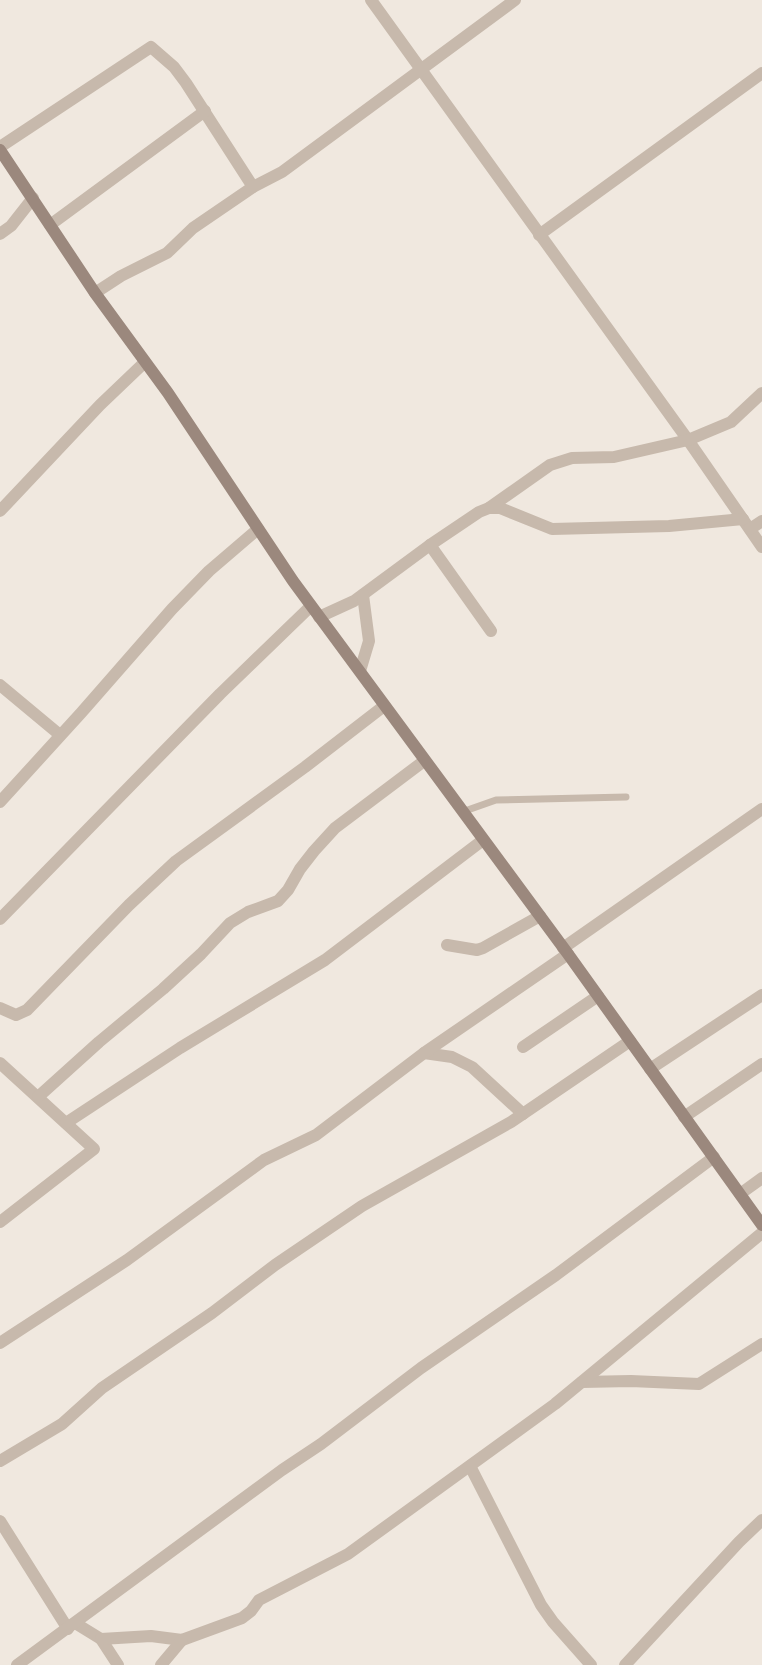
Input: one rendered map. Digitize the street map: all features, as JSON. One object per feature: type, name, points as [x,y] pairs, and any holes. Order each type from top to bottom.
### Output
[{"type":"street","points":[[371,0],[688,440],[762,547]]},
{"type":"street","points":[[95,293],[167,253],[193,228],[253,187],[282,172],[420,68],[515,0]]},
{"type":"street","points":[[253,187],[205,111],[174,67],[151,47],[0,148],[95,293],[168,393],[311,606],[566,951],[762,1225]]},
{"type":"street","points":[[539,235],[762,73]]},
{"type":"street","points":[[50,225],[205,111]]},
{"type":"street","points":[[0,234],[11,226],[33,198]]},
{"type":"street","points":[[0,511],[100,405],[144,362]]},
{"type":"street","points":[[320,617],[363,595],[430,544],[478,512],[489,508],[550,465],[572,458],[614,457],[688,440],[731,422],[762,393]]},
{"type":"street","points":[[489,508],[500,508],[552,529],[746,524],[762,521]]},
{"type":"street","points":[[0,802],[172,609],[210,571],[258,528]]},
{"type":"street","points":[[430,544],[491,631]]},
{"type":"street","points":[[360,671],[369,642],[363,595]]},
{"type":"street","points":[[0,919],[220,694],[311,606]]},
{"type":"street","points":[[0,685],[60,736]]},
{"type":"street","points":[[0,1008],[16,1015],[27,1010],[129,905],[176,861],[305,767],[384,706]]},
{"type":"street","points":[[38,1098],[99,1042],[163,989],[201,954],[230,923],[248,912],[278,900],[288,890],[300,869],[314,851],[335,828],[424,761]]},
{"type":"street","points":[[0,1343],[134,1256],[264,1160],[316,1135],[424,1053],[762,809]]},
{"type":"street","points":[[66,1124],[180,1048],[325,960],[483,840]]},
{"type":"street","points":[[447,945],[477,950],[484,948],[540,916]]},
{"type":"street","points":[[650,1069],[762,995]]},
{"type":"street","points":[[523,1047],[598,996]]},
{"type":"street","points":[[0,1461],[62,1424],[102,1388],[212,1313],[275,1264],[362,1206],[523,1114],[630,1041]]},
{"type":"street","points":[[424,1053],[452,1057],[472,1067],[523,1114]]},
{"type":"street","points":[[684,1116],[762,1064]]},
{"type":"street","points":[[0,1222],[94,1149],[38,1098],[2,1069]]},
{"type":"street","points":[[18,1665],[282,1470],[344,1428],[421,1368],[556,1275],[714,1157]]},
{"type":"street","points":[[740,1194],[762,1178]]},
{"type":"street","points":[[0,1522],[71,1626],[101,1639],[151,1636],[182,1640],[242,1618],[259,1600],[348,1554],[470,1466],[582,1382],[762,1233]]},
{"type":"street","points":[[582,1382],[631,1381],[699,1384],[762,1344]]},
{"type":"street","points":[[470,1466],[541,1605],[553,1622],[591,1665]]},
{"type":"street","points":[[625,1665],[732,1548],[762,1520]]},
{"type":"street","points":[[101,1639],[118,1665]]},
{"type":"street","points":[[161,1665],[182,1640]]},
{"type":"lane","points":[[462,812],[496,800],[626,796]]}]
